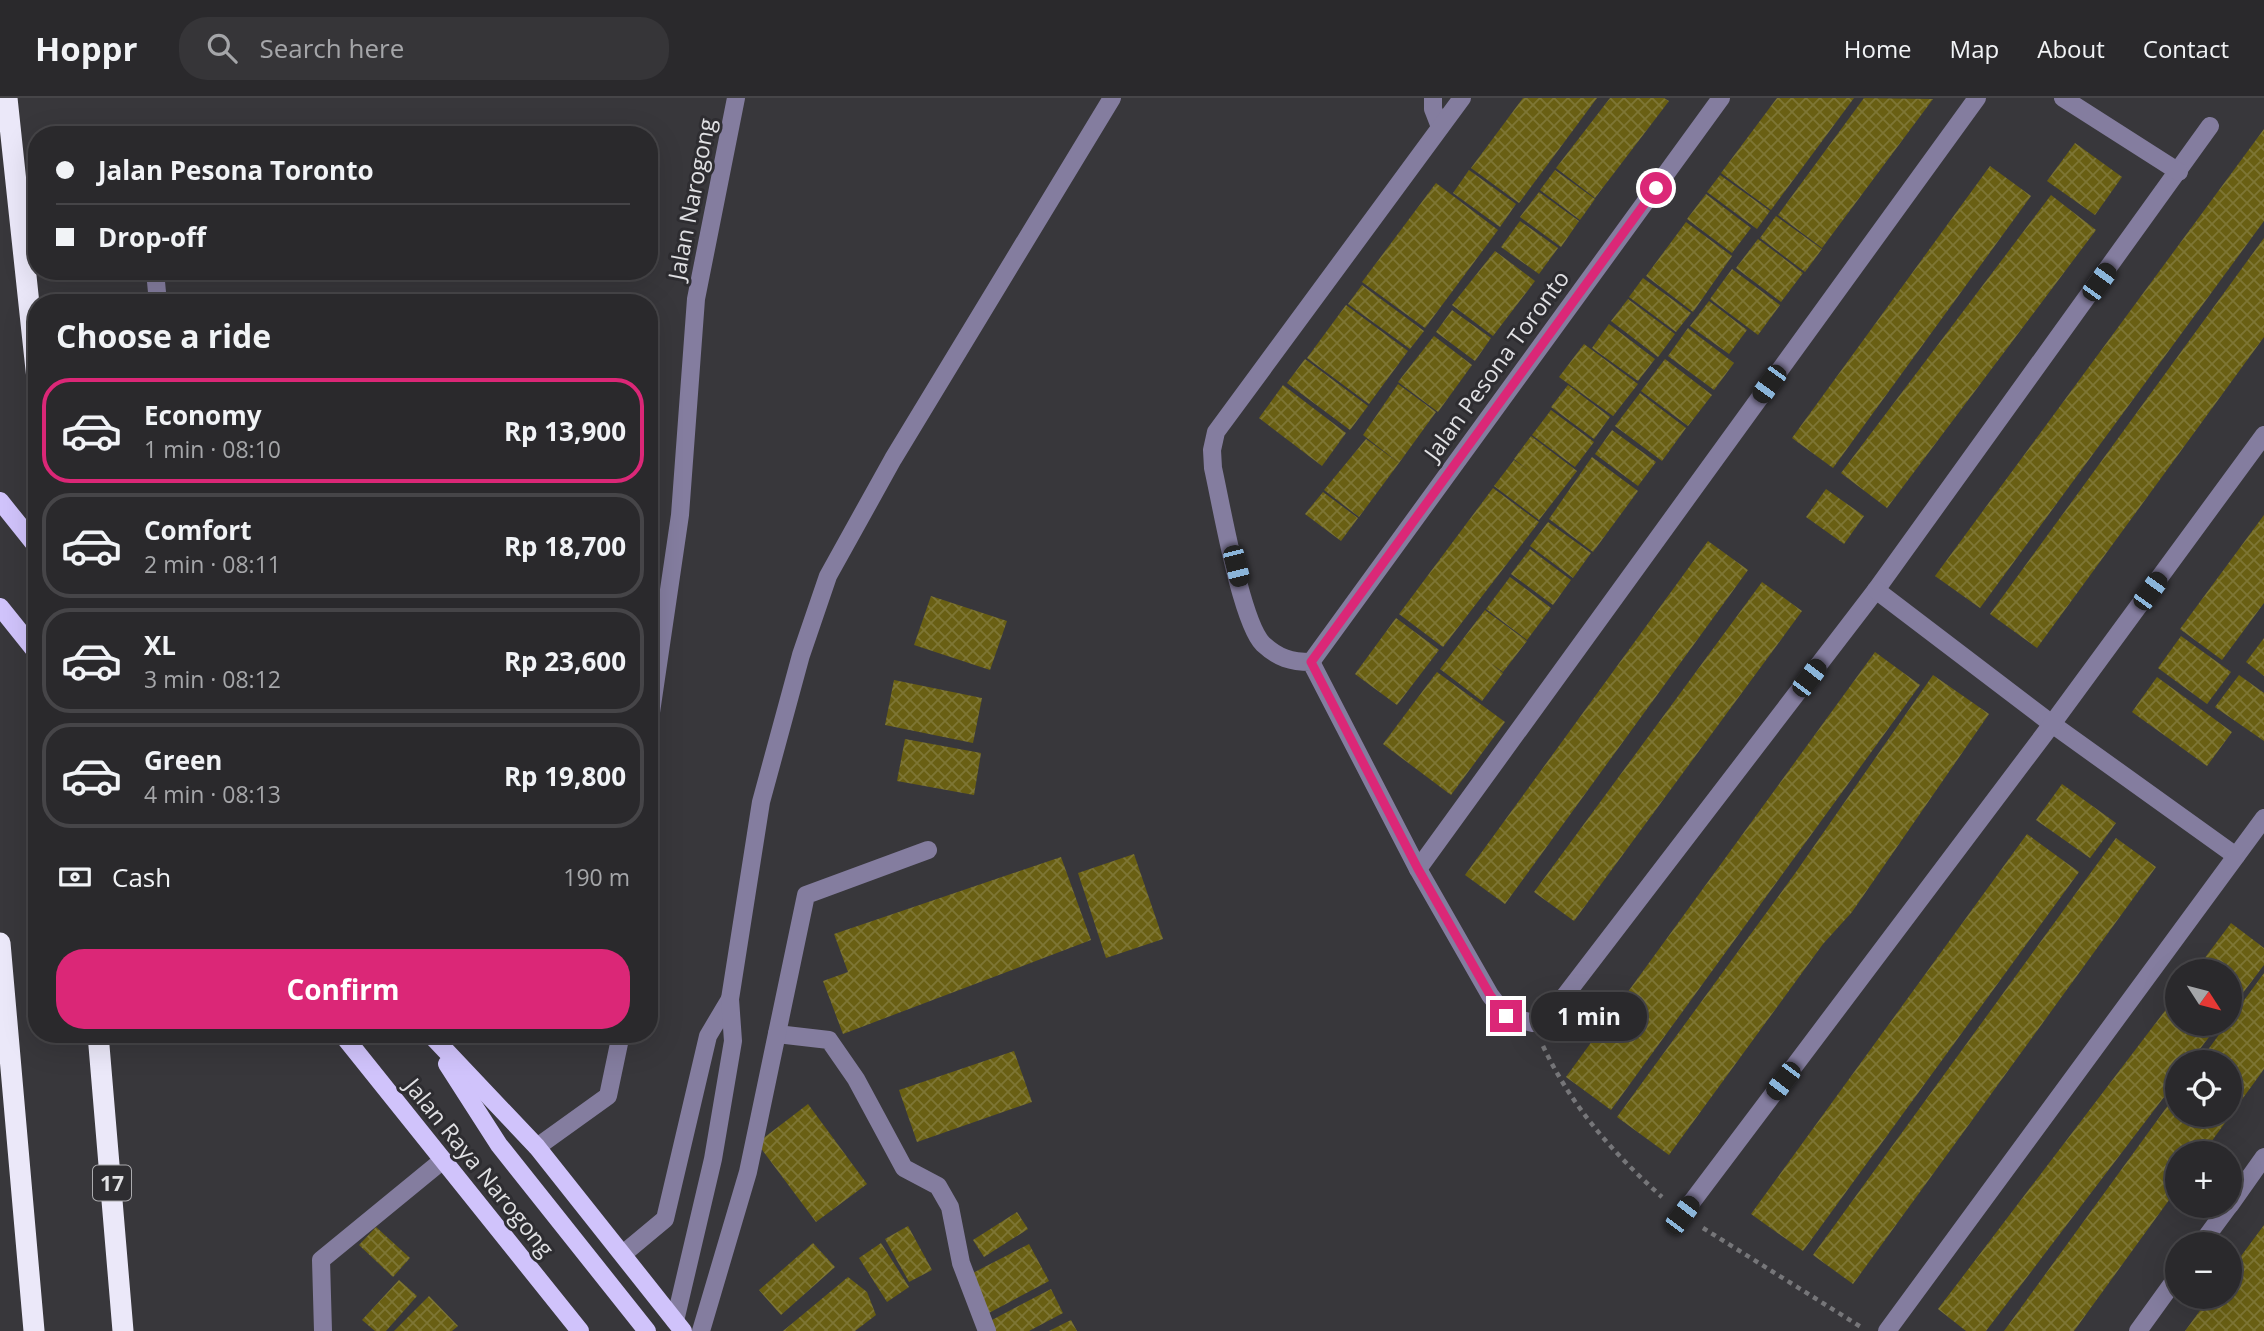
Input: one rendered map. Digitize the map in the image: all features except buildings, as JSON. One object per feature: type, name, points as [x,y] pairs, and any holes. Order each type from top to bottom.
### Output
[{"type":"highway","points":[[7,98],[28,295]]},
{"type":"highway","points":[[0,943],[34,1331]]},
{"type":"highway","name":"17","points":[[99,1043],[123,1331]]},
{"type":"main road","points":[[0,501],[28,536]]},
{"type":"main road","points":[[0,607],[28,642]]},
{"type":"main road","name":"Jalan Raya Narogong","points":[[349,1043],[580,1331]]},
{"type":"main road","name":"Jalan Raya Narogong","points":[[435,1043],[499,1145],[647,1331]]},
{"type":"main road","points":[[438,1043],[537,1147],[679,1326]]},
{"type":"street","name":"Jalan Narogong","points":[[658,664],[680,514],[696,299],[736,98]]},
{"type":"street","points":[[679,1326],[713,1159],[733,1041],[730,999],[761,803],[801,655],[828,576],[893,459],[1112,98]]},
{"type":"street","points":[[1433,98],[1433,109],[1440,127]]},
{"type":"street","points":[[1462,98],[1216,432],[1213,468],[1248,616],[1261,642],[1287,662],[1311,662],[1418,869],[1490,995],[1506,1016],[1533,1023],[1554,1010],[1877,590],[2210,126]]},
{"type":"street","name":"Jalan Pesona Toronto","points":[[1311,662],[1721,98]]},
{"type":"street","points":[[1418,869],[1977,98]]},
{"type":"street","points":[[2063,98],[2179,172]]},
{"type":"street","points":[[1682,1215],[2052,724],[2264,435]]},
{"type":"street","points":[[1877,590],[2052,724],[2236,856]]},
{"type":"street","points":[[1887,1331],[2264,818]]},
{"type":"street","points":[[701,1331],[748,1172],[806,895],[928,850]]},
{"type":"street","points":[[623,1254],[665,1219],[708,1036],[730,999]]},
{"type":"street","points":[[777,1034],[806,1040],[829,1040],[856,1079],[904,1168],[938,1186],[950,1207],[961,1263],[987,1331]]},
{"type":"street","points":[[537,1147],[608,1096],[619,1043]]},
{"type":"street","points":[[2242,1187],[2264,1157]]},
{"type":"street","points":[[323,1331],[321,1260],[443,1160]]},
{"type":"street","points":[[2138,1331],[2165,1294]]},
{"type":"route","points":[[1506,1016],[1490,995],[1418,869],[1311,662],[1656,188]]}]
